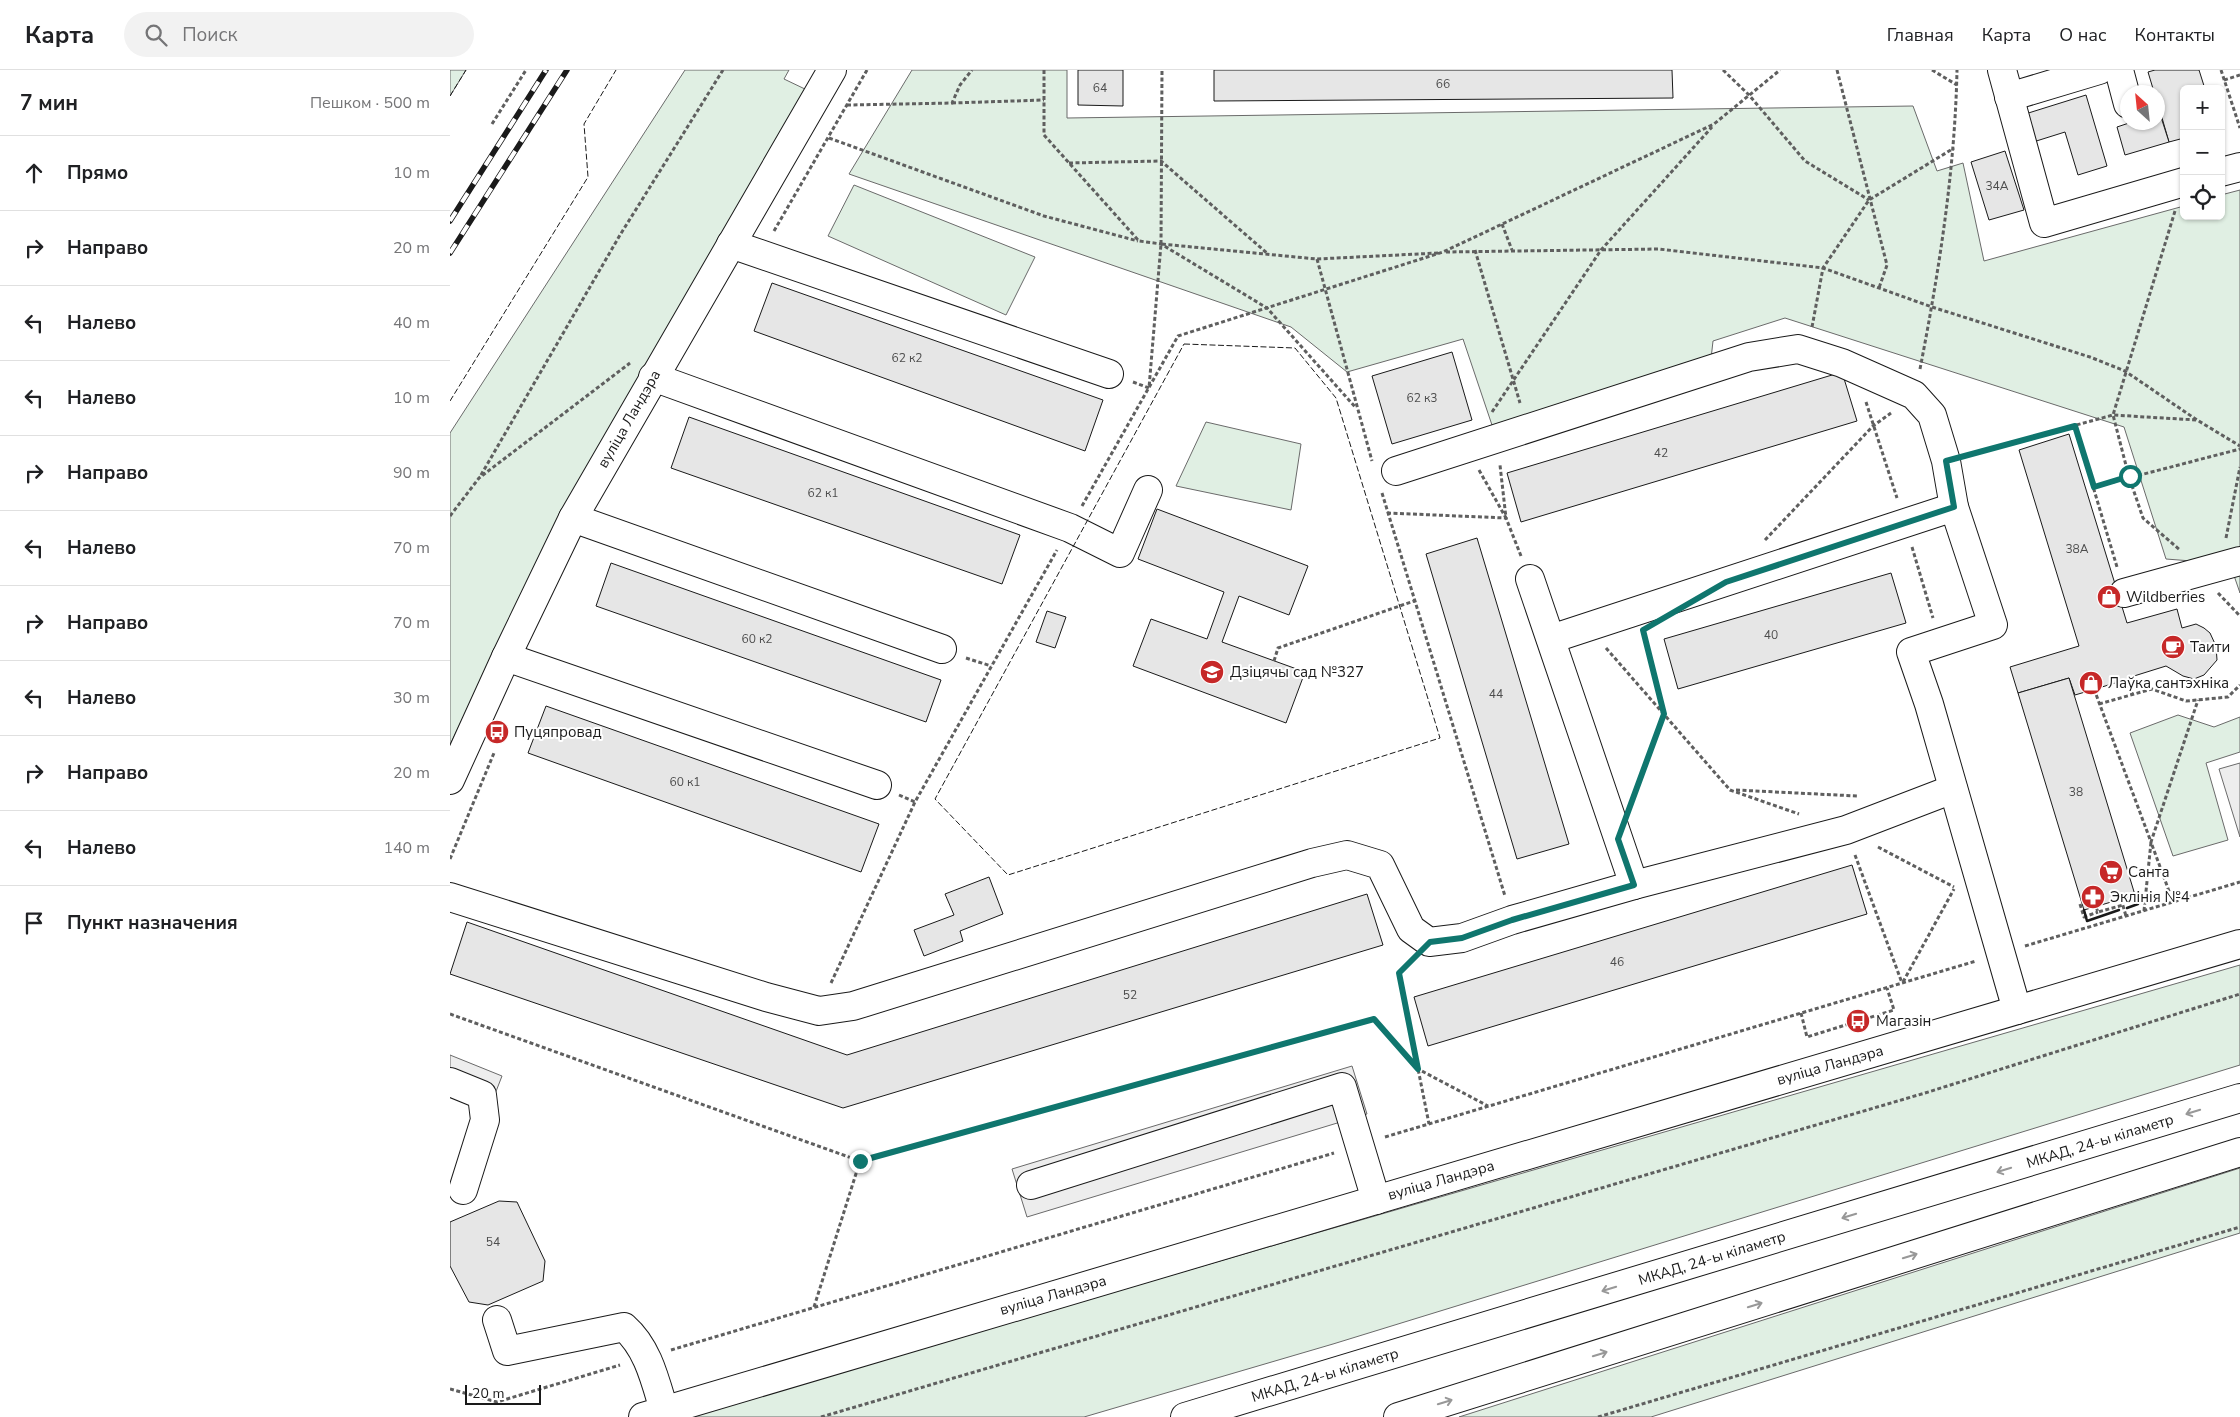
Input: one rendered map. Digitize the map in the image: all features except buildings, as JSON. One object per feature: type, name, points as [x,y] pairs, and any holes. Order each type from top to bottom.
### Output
[{"type":"main road","name":"вуліца Ландэра","points":[[450,780],[506,657],[573,518],[832,70]]},
{"type":"main road","points":[[2002,70],[2044,223],[2180,192]]},
{"type":"main road","points":[[2009,97],[2099,70]]},
{"type":"main road","points":[[2119,70],[2123,85]]},
{"type":"main road","points":[[2225,171],[2240,167]]},
{"type":"main road","points":[[731,244],[1109,374]]},
{"type":"main road","points":[[1383,474],[1467,449],[1749,357],[1798,349],[1842,363],[1914,395],[1932,414],[1946,461],[1954,507],[1992,625],[1912,652],[2017,1010]]},
{"type":"main road","points":[[653,377],[1070,528],[1120,553],[1148,490]]},
{"type":"main road","points":[[1551,639],[1954,507]]},
{"type":"main road","points":[[573,518],[942,650]]},
{"type":"main road","points":[[2124,593],[2221,573]]},
{"type":"main road","points":[[1530,579],[1634,885]]},
{"type":"main road","points":[[506,657],[877,785]]},
{"type":"main road","points":[[450,897],[757,994],[819,1011],[853,1006],[1312,863],[1347,855],[1380,866],[1411,930],[1430,942],[1462,938],[1512,920],[1634,885],[1846,830],[1953,789]]},
{"type":"main road","name":"вуліца Ландэра","points":[[654,1414],[2240,944]]},
{"type":"main road","points":[[450,1082],[482,1095],[485,1120],[463,1190]]},
{"type":"main road","points":[[1030,1185],[1342,1087],[1376,1200]]},
{"type":"main road","name":"МКАД, 24-ы кіламетр","points":[[1184,1417],[2240,1098]]},
{"type":"main road","points":[[1398,1417],[2240,1152]]},
{"type":"main road","points":[[497,1320],[507,1351],[624,1327],[635,1337],[647,1357],[654,1414]]},
{"type":"path","points":[[492,124],[526,70]]},
{"type":"path","points":[[450,516],[479,478],[620,236],[723,70]]},
{"type":"path","points":[[760,254],[867,70]]},
{"type":"path","points":[[952,103],[960,85],[972,70]]},
{"type":"path","points":[[1044,70],[1044,135],[1139,241]]},
{"type":"path","points":[[1148,388],[1161,244],[1162,70]]},
{"type":"path","points":[[1724,70],[1749,95],[1805,161],[1869,200]]},
{"type":"path","points":[[1530,579],[1506,518],[1467,449],[1601,250],[1714,124],[1780,70]]},
{"type":"path","points":[[1836,70],[1887,265],[1879,288]]},
{"type":"path","points":[[1932,70],[1957,85]]},
{"type":"path","points":[[1759,546],[1873,426],[1914,395],[1932,307],[1954,148],[1957,70]]},
{"type":"path","points":[[2221,70],[2240,128]]},
{"type":"path","points":[[2224,80],[2240,75]]},
{"type":"path","points":[[846,105],[1044,100]]},
{"type":"path","points":[[819,1011],[915,802],[1178,336],[1443,252],[1714,124]]},
{"type":"path","points":[[829,138],[1044,216],[1139,241],[1161,244],[1317,259],[1475,250],[1659,250],[1823,268],[1932,307],[2090,357],[2125,371],[2240,448]]},
{"type":"path","points":[[1807,352],[1823,268],[1869,200],[1954,148]]},
{"type":"path","points":[[1069,162],[1161,161],[1269,254]]},
{"type":"path","points":[[2180,195],[2113,415],[2143,518],[2221,573],[2240,467]]},
{"type":"path","points":[[1502,224],[1512,250]]},
{"type":"path","points":[[1161,244],[1267,308],[1357,409]]},
{"type":"path","points":[[1475,250],[1528,429]]},
{"type":"path","points":[[1317,259],[1357,409],[1383,474],[1387,512],[1512,920]]},
{"type":"path","points":[[479,478],[630,363]]},
{"type":"path","points":[[1946,461],[2113,415],[2197,420]]},
{"type":"path","points":[[2075,426],[2124,593]]},
{"type":"path","points":[[1498,439],[1506,518]]},
{"type":"path","points":[[2094,487],[2240,448]]},
{"type":"path","points":[[1387,512],[1506,518]]},
{"type":"path","points":[[1274,661],[1278,648],[1414,601]]},
{"type":"path","points":[[1588,627],[1730,790],[1802,815]]},
{"type":"path","points":[[1618,839],[1664,714],[1643,630]]},
{"type":"path","points":[[2099,704],[2152,689],[2186,701],[2228,697],[2240,685]]},
{"type":"path","points":[[2130,686],[2132,694]]},
{"type":"path","points":[[2094,690],[2173,902]]},
{"type":"path","points":[[2144,911],[2151,842],[2198,700]]},
{"type":"path","points":[[450,858],[496,747]]},
{"type":"path","points":[[1730,790],[1867,797]]},
{"type":"path","points":[[1846,830],[1902,983],[1955,887],[1956,877]]},
{"type":"path","points":[[1846,830],[1955,887],[1961,893]]},
{"type":"path","points":[[2121,899],[2126,916]]},
{"type":"path","points":[[2080,904],[2084,917],[2123,904]]},
{"type":"path","points":[[2096,907],[2098,912]]},
{"type":"path","points":[[1429,1124],[1399,973],[1430,942]]},
{"type":"path","points":[[1801,1013],[1807,1037],[1894,1010],[1887,988]]},
{"type":"path","points":[[821,1417],[1926,1093],[2240,994]]},
{"type":"path","points":[[450,1014],[860,1161],[1374,1019],[1418,1069],[1488,1106]]},
{"type":"path","points":[[813,1308],[860,1161]]},
{"type":"path","points":[[1598,1417],[2240,1227]]},
{"type":"path","points":[[450,1389],[497,1402]]},
{"type":"green space","points":[[450,70],[466,70],[450,96]]},
{"type":"green space","points":[[685,70],[789,70],[784,79],[807,90],[497,646],[450,745],[450,433]]},
{"type":"green space","points":[[912,70],[1067,70],[1067,118],[1913,106],[1937,171],[1963,163],[1984,261],[2180,207],[2180,220],[2225,220],[2225,194],[2240,190],[2240,593],[2230,564],[2166,559],[2124,427],[1785,318],[1713,341],[1711,359],[1494,431],[1463,339],[1347,372],[1291,327],[849,174]]},
{"type":"green space","points":[[854,185],[1035,257],[1006,315],[828,236]]},
{"type":"green space","points":[[1206,422],[1301,444],[1291,510],[1176,486]]},
{"type":"green space","points":[[2178,715],[2214,727],[2240,717],[2240,752],[2206,763],[2228,840],[2173,856],[2130,733]]},
{"type":"green space","points":[[2240,965],[2240,1065],[1333,1344],[1084,1417],[682,1417]]},
{"type":"green space","points":[[2240,1168],[2240,1233],[1651,1417],[1459,1417]]},
{"type":"shaded area","points":[[2240,763],[2240,837],[2219,769]]},
{"type":"shaded area","points":[[450,1055],[502,1076],[495,1094],[450,1076]]},
{"type":"shaded area","points":[[1352,1066],[1367,1114],[1027,1217],[1012,1169]]},
{"type":"railway","points":[[450,221],[546,70]]},
{"type":"railway","points":[[450,253],[567,70]]},
{"type":"fence","points":[[450,96],[466,70]]},
{"type":"fence","points":[[450,401],[588,177],[584,124],[616,70]]},
{"type":"fence","points":[[1184,344],[1295,348],[1336,398],[1440,738],[1008,875],[935,799],[1184,344]]},
{"type":"wall","points":[[2127,908],[2138,904],[2135,895]]},
{"type":"wall","points":[[2084,910],[2087,921],[2119,910]]},
{"type":"place","name":"Wildberries","points":[[2109,597]]},
{"type":"place","name":"Таити","points":[[2173,647]]},
{"type":"place","name":"Дзіцячы сад №327","points":[[1212,672]]},
{"type":"place","name":"Лаўка сантэхніка","points":[[2091,683]]},
{"type":"place","name":"Пуцяпровад","points":[[497,732]]},
{"type":"place","name":"Санта","points":[[2111,872]]},
{"type":"place","name":"Эклінія №4","points":[[2093,897]]},
{"type":"place","name":"Магазін","points":[[1858,1021]]},
{"type":"route","points":[[860,1161],[1374,1019],[1418,1069],[1399,973],[1430,942],[1462,938],[1512,920],[1634,885],[1618,839],[1664,714],[1643,630],[1726,582],[1954,507],[1946,461],[2075,426],[2094,487],[2130,476]]}]
